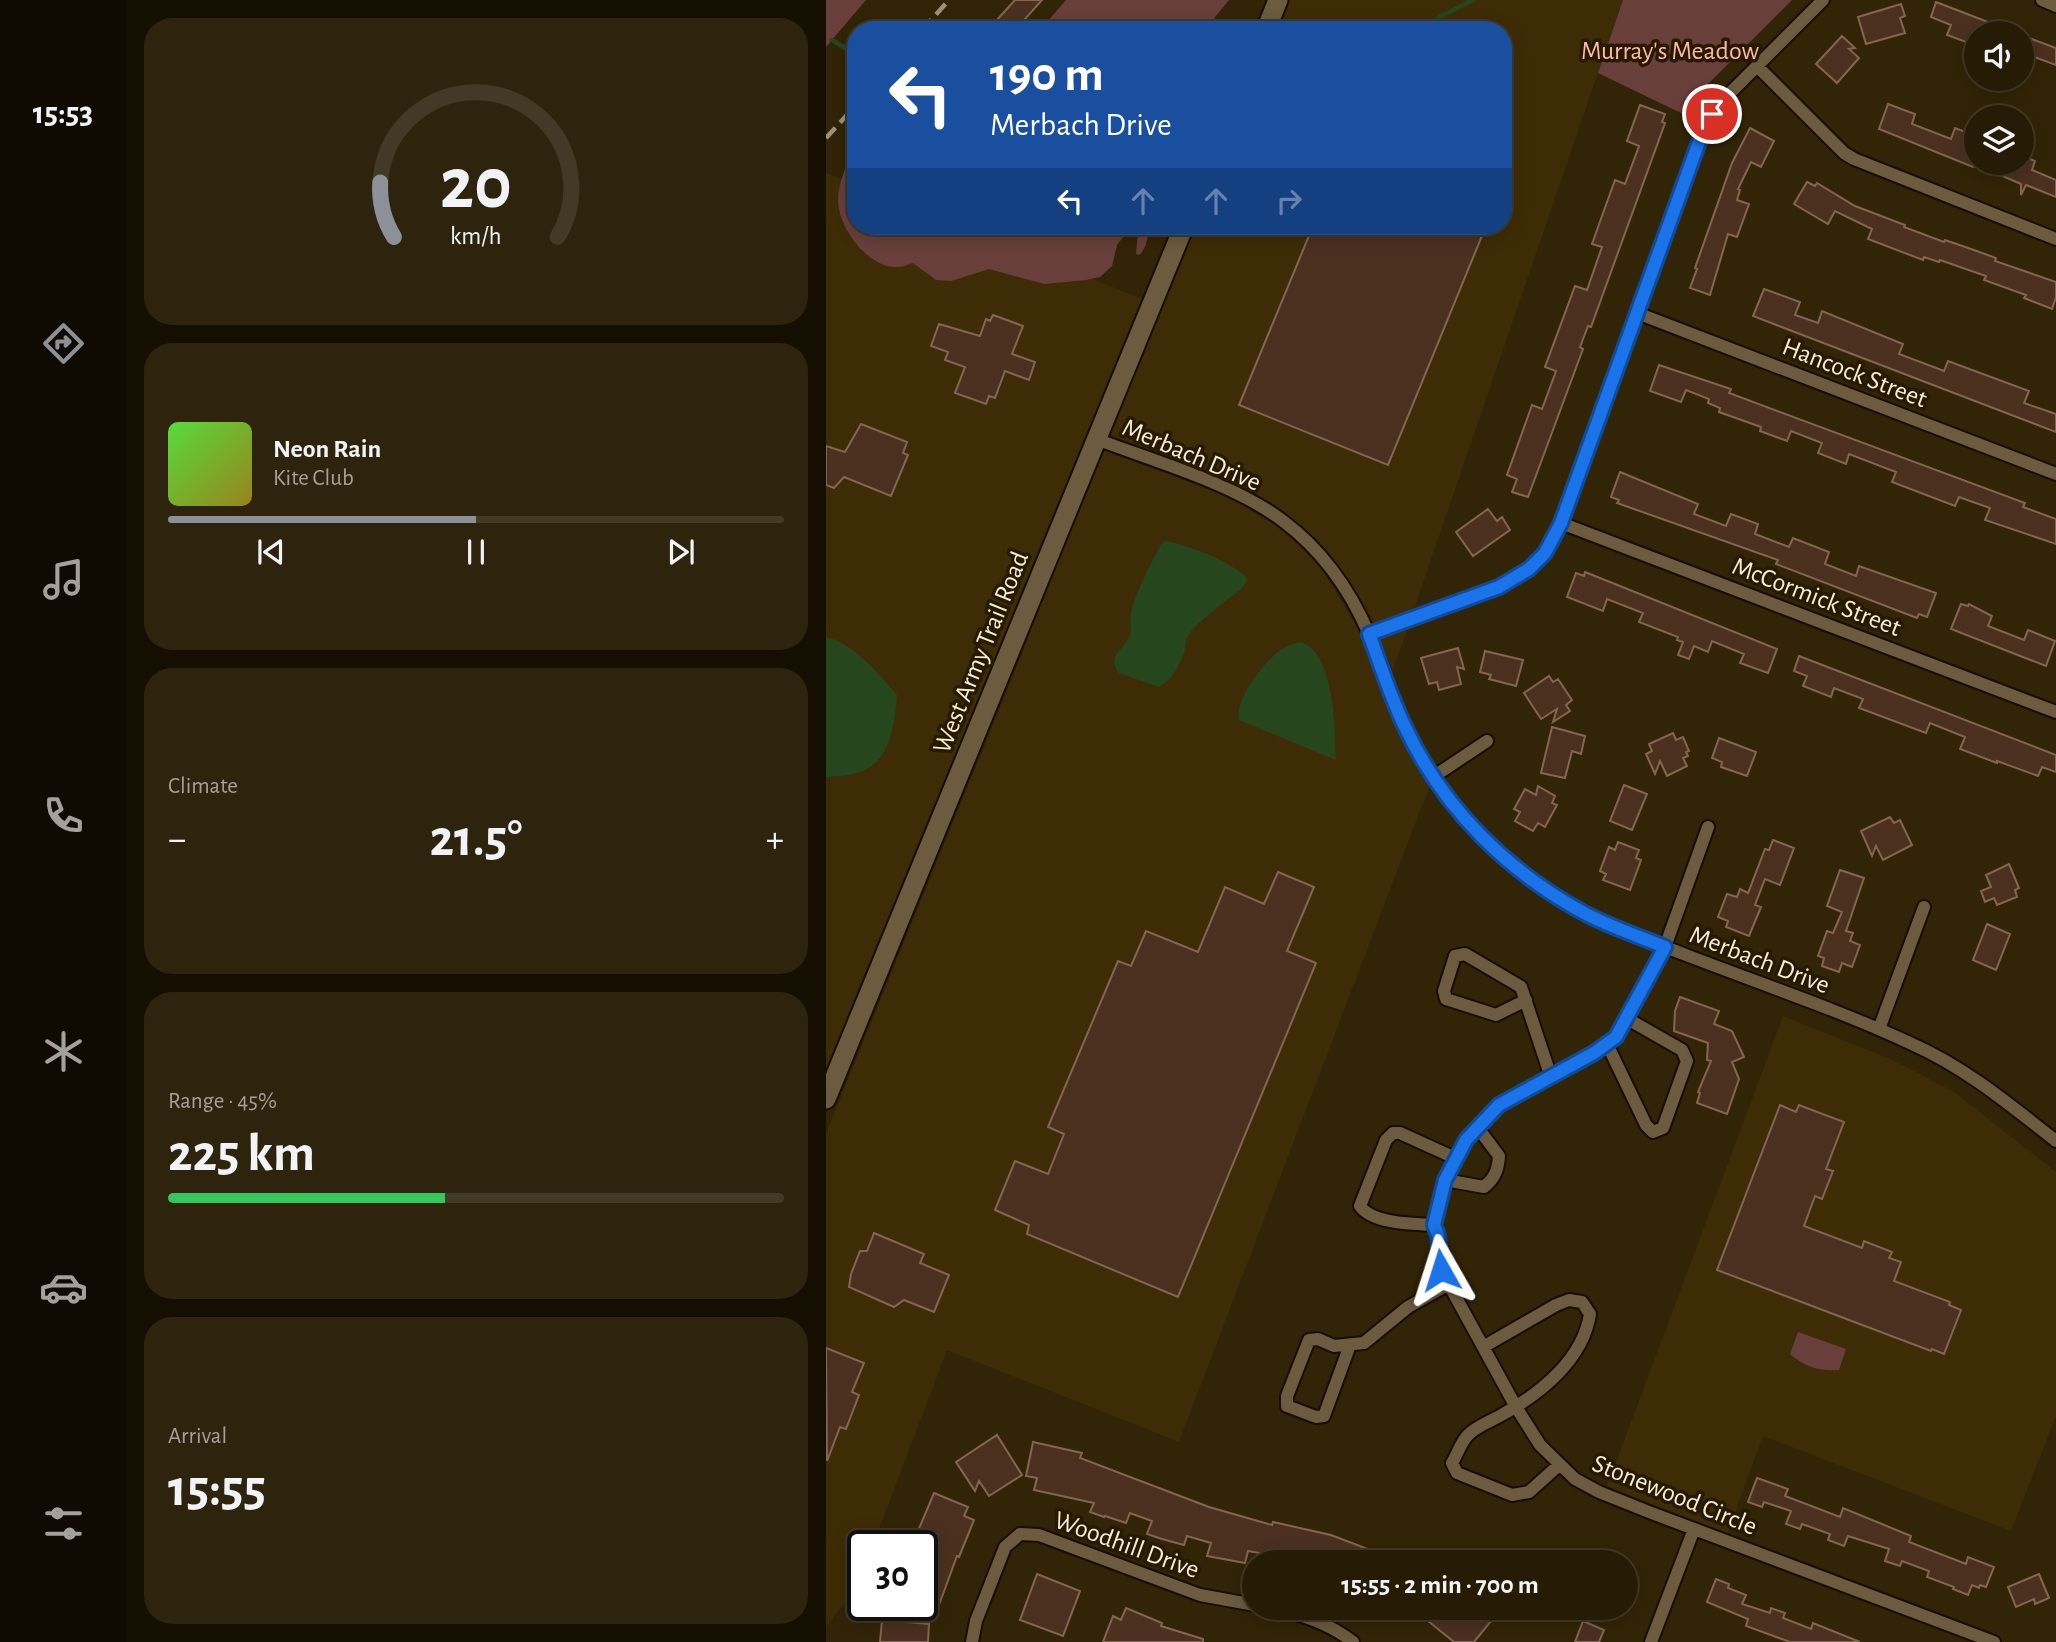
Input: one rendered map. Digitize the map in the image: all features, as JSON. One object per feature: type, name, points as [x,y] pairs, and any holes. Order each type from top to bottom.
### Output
[{"type":"main road","points":[[1270,21],[1278,0]]},
{"type":"main road","name":"West Army Trail Road","points":[[826,1099],[1180,235]]},
{"type":"street","points":[[1369,634],[1499,587],[1529,569],[1545,553],[1561,523],[1704,128],[1721,102],[1823,0]]},
{"type":"street","points":[[2042,0],[2056,6]]},
{"type":"street","points":[[1758,67],[1844,153],[1854,159],[2056,239]]},
{"type":"street","name":"Hancock Street","points":[[1637,313],[2056,474]]},
{"type":"street","name":"Merbach Drive","points":[[1096,439],[1236,493],[1283,520],[1308,542],[1348,592],[1369,634],[1406,729],[1433,778],[1485,841],[1544,889],[1588,915],[1879,1029],[1945,1059],[1983,1083],[2056,1141]]},
{"type":"street","name":"McCormick Street","points":[[1561,523],[2056,712]]},
{"type":"street","points":[[1433,778],[1488,741]]},
{"type":"street","name":"Stonewood Circle","points":[[1708,827],[1665,947],[1616,1037],[1499,1105],[1466,1140],[1455,1158],[1445,1180],[1434,1225],[1438,1235],[1441,1270],[1516,1407],[1540,1445],[1575,1479],[1599,1492],[1694,1529],[1994,1642]]},
{"type":"street","points":[[1879,1029],[1924,907]]},
{"type":"street","points":[[1527,1000],[1496,1016],[1446,999],[1444,991],[1455,956],[1465,954],[1521,987],[1527,1000],[1551,1077]]},
{"type":"street","points":[[1607,1044],[1646,1125],[1653,1132],[1663,1128],[1687,1061],[1682,1050],[1626,1018]]},
{"type":"street","points":[[1445,1180],[1484,1187],[1493,1180],[1498,1169],[1499,1156],[1478,1128]]},
{"type":"street","points":[[1434,1225],[1406,1224],[1366,1213],[1360,1206],[1385,1140],[1393,1133],[1400,1133],[1455,1158]]},
{"type":"street","points":[[1350,1345],[1324,1416],[1316,1418],[1287,1406],[1287,1396],[1309,1340],[1318,1339],[1334,1346],[1364,1343],[1408,1307],[1449,1284]]},
{"type":"street","points":[[1483,1347],[1569,1300],[1582,1302],[1590,1314],[1588,1328],[1578,1347],[1557,1375],[1516,1407],[1468,1434],[1452,1463],[1457,1473],[1512,1495],[1529,1492],[1559,1465]]},
{"type":"street","points":[[1651,1642],[1694,1529]]},
{"type":"street","name":"Woodhill Drive","points":[[972,1642],[976,1621],[1005,1546],[1020,1534],[1039,1535],[1200,1595],[1242,1603]]},
{"type":"street","points":[[1314,1620],[1330,1626],[1353,1642]]},
{"type":"shaded area","points":[[1284,0],[1623,0],[1391,676],[1367,616],[1333,561],[1291,518],[1242,487],[1105,434],[1187,235],[1512,235],[1512,21],[1276,21]]},
{"type":"shaded area","points":[[826,173],[847,181],[847,235],[981,235],[1145,300],[826,1080]]},
{"type":"shaded area","points":[[1101,449],[1214,491],[1240,504],[1280,528],[1320,566],[1363,636],[1399,729],[1430,785],[1179,1442],[947,1350],[879,1530],[847,1530],[847,1600],[826,1627],[826,1133],[1017,666]]},
{"type":"shaded area","points":[[1167,541],[1218,559],[1246,576],[1247,581],[1191,631],[1177,668],[1167,681],[1158,687],[1119,673],[1114,661],[1130,635],[1131,613],[1140,587],[1160,546]]},
{"type":"shaded area","points":[[826,637],[856,653],[897,695],[893,729],[879,760],[870,767],[843,776],[826,777]]},
{"type":"shaded area","points":[[1299,642],[1311,648],[1320,659],[1326,675],[1331,693],[1336,760],[1239,720],[1241,702],[1258,673],[1279,651]]},
{"type":"shaded area","points":[[1783,1016],[1888,1058],[1953,1091],[2056,1172],[2056,1416],[2011,1531],[1763,1436],[1727,1535],[1606,1489]]},
{"type":"green space","points":[[826,0],[866,0],[847,21],[826,47]]},
{"type":"green space","points":[[1066,0],[1229,0],[1214,21],[1048,21]]},
{"type":"green space","name":"Murray's Meadow","points":[[1623,0],[1792,0],[1702,90],[1685,115],[1598,73]]},
{"type":"green space","points":[[847,164],[847,230],[839,211],[838,200]]},
{"type":"green space","points":[[850,235],[1125,235],[1117,245],[1112,266],[1100,277],[1044,284],[989,269],[951,281],[936,280],[913,263],[900,267],[887,266],[876,261]]},
{"type":"green space","points":[[1138,235],[1147,235],[1142,252],[1136,254]]},
{"type":"green space","points":[[1798,1332],[1846,1349],[1839,1370],[1812,1367],[1790,1354]]},
{"type":"building","points":[[1015,0],[1042,0],[1023,21],[996,21]]},
{"type":"building","points":[[1936,2],[1985,21],[1964,21],[1964,41],[1947,35],[1951,25],[1931,17]]},
{"type":"building","points":[[1901,4],[1905,16],[1900,18],[1905,33],[1866,44],[1858,17]]},
{"type":"building","points":[[1842,36],[1855,48],[1849,49],[1859,58],[1837,83],[1816,64]]},
{"type":"building","points":[[2034,40],[2056,48],[2056,65],[2034,57]]},
{"type":"building","points":[[1888,104],[1915,114],[1912,124],[1951,139],[1955,128],[1964,131],[1964,163],[1879,129]]},
{"type":"building","points":[[1640,105],[1665,114],[1662,122],[1665,123],[1591,327],[1588,326],[1580,347],[1583,349],[1528,497],[1512,492],[1517,479],[1507,475],[1532,405],[1542,409],[1556,371],[1545,367],[1575,286],[1587,290],[1602,247],[1592,244],[1615,180],[1625,184],[1639,146],[1627,141]]},
{"type":"building","points":[[1750,128],[1774,141],[1761,167],[1751,162],[1738,189],[1737,200],[1749,204],[1737,237],[1728,234],[1710,295],[1690,288],[1732,163]]},
{"type":"building","points":[[2034,171],[2056,180],[2056,197],[2026,185],[2021,195],[2021,184],[2000,175],[2034,175]]},
{"type":"building","points":[[1807,182],[1815,186],[1817,183],[1855,206],[1905,225],[1904,227],[1974,250],[1996,258],[1995,261],[2056,282],[2056,297],[2052,309],[2024,298],[2026,295],[1984,280],[1986,276],[1940,260],[1939,262],[1924,257],[1923,260],[1868,239],[1872,229],[1835,211],[1828,224],[1794,204]]},
{"type":"building","points":[[1309,235],[1482,235],[1388,465],[1239,405]]},
{"type":"building","points":[[1764,289],[1800,302],[1795,315],[1818,323],[1822,311],[1903,344],[1899,354],[1944,371],[1948,361],[2029,391],[2024,403],[2056,414],[2056,432],[1753,316]]},
{"type":"building","points":[[993,315],[1023,326],[1012,354],[1035,362],[1029,380],[1005,371],[995,398],[989,396],[986,404],[955,393],[965,367],[945,360],[948,352],[931,346],[939,324],[980,336],[986,319],[990,321]]},
{"type":"building","points":[[1659,365],[1731,389],[1729,393],[2025,503],[2023,507],[2056,519],[2056,544],[1985,520],[1990,508],[1959,497],[1955,506],[1892,482],[1896,472],[1849,454],[1846,464],[1818,453],[1822,443],[1791,431],[1787,441],[1760,431],[1761,427],[1719,412],[1720,408],[1708,403],[1709,399],[1686,390],[1681,402],[1650,391]]},
{"type":"building","points":[[861,424],[907,442],[903,453],[908,455],[891,496],[844,477],[834,488],[826,485],[826,446],[845,452]]},
{"type":"building","points":[[1620,472],[1698,504],[1694,514],[1726,526],[1731,514],[1758,524],[1755,534],[1789,547],[1793,538],[1829,552],[1825,564],[1856,576],[1859,566],[1936,593],[1927,617],[1919,614],[1917,618],[1776,564],[1778,560],[1617,503],[1619,500],[1611,497]]},
{"type":"building","points":[[1488,509],[1497,521],[1502,517],[1510,530],[1473,556],[1456,532]]},
{"type":"building","points":[[1585,572],[1777,649],[1768,673],[1740,663],[1744,654],[1712,641],[1708,652],[1694,646],[1689,659],[1678,655],[1683,642],[1677,640],[1678,637],[1639,622],[1643,613],[1607,599],[1603,611],[1567,597],[1576,573],[1584,576]]},
{"type":"building","points":[[1961,604],[1969,604],[1992,616],[1988,626],[2024,640],[2028,630],[2055,641],[2046,666],[1951,629]]},
{"type":"building","points":[[1458,648],[1464,669],[1457,667],[1461,684],[1439,690],[1437,682],[1429,684],[1421,658]]},
{"type":"building","points":[[1485,651],[1523,660],[1516,686],[1489,679],[1491,675],[1480,672]]},
{"type":"building","points":[[1799,656],[2056,755],[2056,772],[2042,767],[2038,776],[1997,763],[1960,749],[1965,737],[1930,723],[1926,733],[1859,708],[1863,699],[1834,688],[1831,697],[1803,686],[1807,676],[1794,671]]},
{"type":"building","points":[[1549,676],[1553,682],[1558,679],[1572,700],[1566,705],[1570,711],[1553,722],[1557,709],[1541,719],[1524,693]]},
{"type":"building","points":[[1552,727],[1585,736],[1581,754],[1572,751],[1565,778],[1541,773]]},
{"type":"building","points":[[1673,733],[1676,740],[1683,737],[1689,751],[1686,752],[1688,756],[1683,758],[1687,766],[1667,776],[1660,761],[1655,774],[1646,754],[1652,751],[1649,744]]},
{"type":"building","points":[[1719,738],[1756,752],[1747,776],[1721,767],[1722,762],[1712,758]]},
{"type":"building","points":[[1624,785],[1647,794],[1632,830],[1610,821]]},
{"type":"building","points":[[1538,786],[1555,796],[1552,803],[1557,805],[1545,827],[1538,823],[1533,831],[1515,821],[1520,812],[1514,809],[1525,789],[1536,795]]},
{"type":"building","points":[[1890,817],[1894,823],[1900,820],[1912,845],[1883,860],[1876,846],[1872,856],[1861,831]]},
{"type":"building","points":[[1773,840],[1794,848],[1780,885],[1765,879],[1755,905],[1761,907],[1749,936],[1726,927],[1728,921],[1718,917],[1727,894],[1737,897],[1740,889],[1748,893],[1765,849],[1769,850]]},
{"type":"building","points":[[1618,842],[1639,850],[1636,858],[1641,860],[1630,890],[1603,880],[1606,874],[1600,871],[1609,847],[1615,850]]},
{"type":"building","points":[[2009,864],[2019,888],[2015,890],[2017,897],[1997,905],[1994,898],[1985,902],[1981,891],[1991,887],[1986,875]]},
{"type":"building","points":[[1840,870],[1864,878],[1846,931],[1853,933],[1850,941],[1860,945],[1852,967],[1842,963],[1839,972],[1822,966],[1824,958],[1818,956],[1827,931],[1833,933],[1842,912],[1827,906]]},
{"type":"building","points":[[1278,872],[1314,887],[1287,951],[1316,963],[1178,1297],[1027,1234],[1029,1225],[995,1210],[1015,1161],[1048,1174],[1064,1134],[1048,1127],[1118,961],[1131,966],[1146,931],[1198,952],[1225,887],[1264,904]]},
{"type":"building","points":[[1987,924],[2010,934],[1996,970],[1973,960]]},
{"type":"building","points":[[1680,997],[1719,1011],[1714,1024],[1732,1031],[1744,1057],[1732,1062],[1739,1079],[1727,1114],[1697,1103],[1698,1092],[1711,1061],[1707,1060],[1708,1043],[1674,1031],[1675,1011]]},
{"type":"building","points":[[1780,1105],[1796,1112],[1799,1105],[1844,1122],[1826,1169],[1833,1171],[1822,1199],[1815,1196],[1804,1226],[1862,1248],[1864,1241],[1892,1252],[1889,1258],[1901,1262],[1894,1281],[1950,1302],[1949,1305],[1961,1310],[1944,1354],[1717,1270]]},
{"type":"building","points":[[874,1233],[924,1254],[920,1263],[949,1275],[934,1312],[904,1300],[894,1307],[849,1287],[860,1251],[867,1251]]},
{"type":"building","points":[[826,1348],[864,1363],[852,1392],[859,1395],[846,1429],[840,1427],[827,1461]]},
{"type":"building","points":[[997,1435],[1022,1475],[989,1496],[979,1481],[975,1491],[956,1462]]},
{"type":"building","points":[[1033,1442],[1082,1453],[1080,1458],[1209,1507],[1272,1525],[1273,1522],[1331,1535],[1370,1550],[1242,1550],[1242,1562],[1207,1556],[1211,1543],[1187,1536],[1184,1545],[1147,1534],[1152,1521],[1130,1513],[1126,1523],[1090,1512],[1094,1503],[1034,1490],[1037,1478],[1026,1476]]},
{"type":"building","points":[[1757,1478],[1788,1489],[1785,1496],[1840,1517],[1843,1508],[1911,1536],[1909,1542],[1966,1564],[1968,1557],[1994,1567],[1986,1587],[1972,1585],[1968,1595],[1927,1577],[1929,1571],[1902,1561],[1900,1566],[1885,1561],[1889,1549],[1848,1536],[1844,1546],[1828,1540],[1830,1534],[1802,1524],[1800,1529],[1786,1524],[1791,1511],[1764,1502],[1762,1507],[1748,1502]]},
{"type":"building","points":[[934,1493],[968,1507],[964,1516],[974,1520],[939,1605],[938,1530],[918,1530]]},
{"type":"building","points":[[1037,1574],[1080,1591],[1063,1636],[1020,1620]]},
{"type":"building","points":[[2039,1574],[2049,1598],[2035,1604],[2034,1599],[2016,1607],[2008,1587]]},
{"type":"building","points":[[1716,1579],[1729,1584],[1728,1588],[1746,1595],[1742,1604],[1770,1613],[1771,1608],[1785,1613],[1783,1618],[1811,1629],[1813,1623],[1860,1642],[1790,1642],[1746,1626],[1748,1619],[1707,1602]]},
{"type":"building","points":[[1126,1608],[1162,1623],[1161,1626],[1203,1639],[1203,1642],[1103,1642],[1113,1616],[1121,1620]]},
{"type":"building","points":[[1427,1620],[1492,1620],[1474,1642],[1454,1642]]},
{"type":"building","points":[[882,1621],[929,1624],[928,1642],[880,1642]]},
{"type":"building","points":[[1583,1621],[1604,1630],[1599,1642],[1575,1642]]},
{"type":"waterway","points":[[1435,21],[1473,0]]},
{"type":"waterway","points":[[832,40],[847,49]]},
{"type":"railway","points":[[930,21],[949,0]]},
{"type":"railway","points":[[826,138],[847,115]]},
{"type":"route","points":[[1441,1270],[1438,1235],[1434,1225],[1445,1180],[1466,1140],[1499,1105],[1594,1053],[1616,1037],[1665,947],[1602,922],[1561,900],[1517,869],[1485,841],[1439,787],[1406,729],[1369,634],[1499,587],[1529,569],[1545,553],[1561,523],[1704,128],[1712,114]]}]
